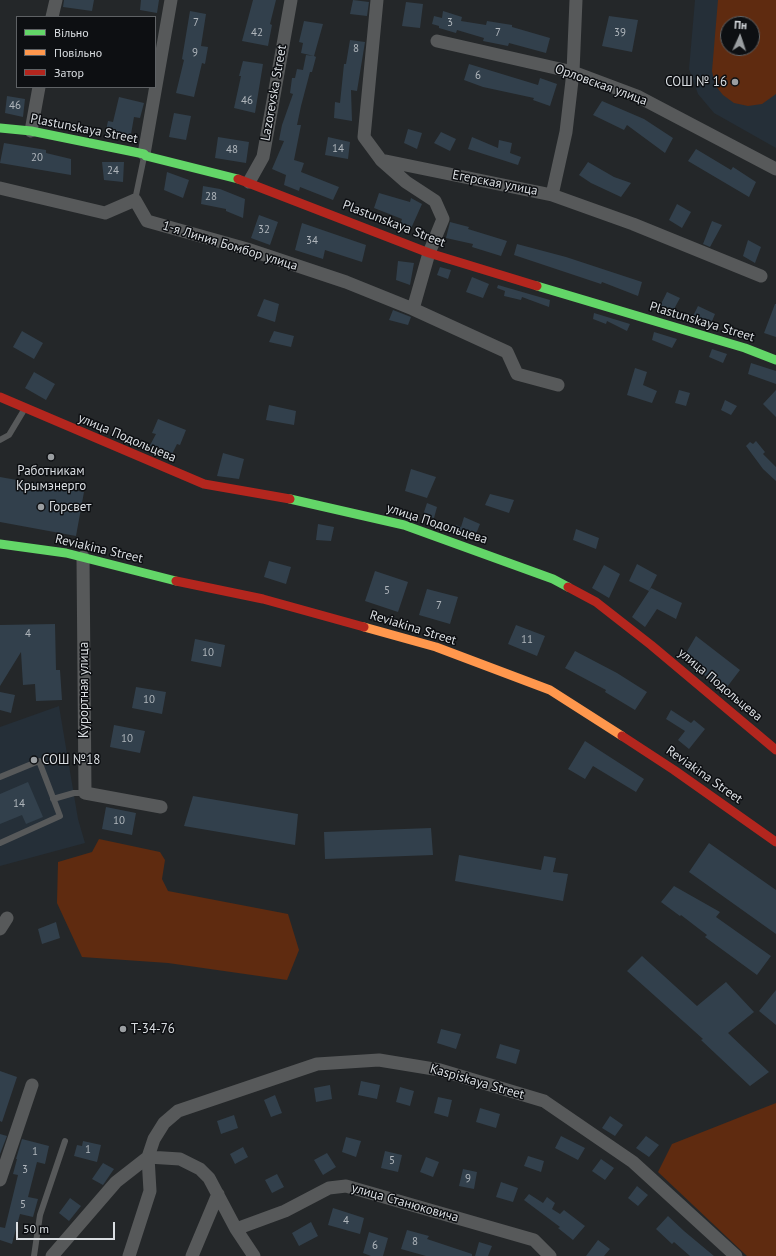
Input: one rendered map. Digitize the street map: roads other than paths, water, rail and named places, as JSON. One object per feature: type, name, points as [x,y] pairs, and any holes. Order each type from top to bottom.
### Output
[{"type":"street","points":[[52,16],[56,0]]},
{"type":"street","points":[[156,86],[171,0]]},
{"type":"street","name":"Lazorevska Street","points":[[249,182],[263,157],[291,0]]},
{"type":"street","points":[[377,0],[364,137],[381,160],[406,182],[435,200],[443,219],[429,253],[413,309]]},
{"type":"street","points":[[552,194],[566,132],[573,72],[576,0]]},
{"type":"street","name":"Орловская улица","points":[[437,41],[573,72],[637,96],[776,169]]},
{"type":"street","points":[[31,131],[39,88]]},
{"type":"street","points":[[144,154],[156,88]]},
{"type":"street","name":"Plastunskaya Street","points":[[1,132],[31,131],[144,154],[146,156],[249,182],[429,253],[745,348],[776,360]]},
{"type":"street","name":"Егерская улица","points":[[381,160],[552,194],[633,224],[761,276]]},
{"type":"street","points":[[0,188],[105,213],[135,200]]},
{"type":"street","name":"1-я Линия Бомбор улица","points":[[135,200],[147,221],[254,252],[346,282],[413,309],[507,352],[516,374],[558,385]]},
{"type":"street","name":"улица Подольцева","points":[[0,397],[204,484],[291,499],[404,525],[553,579],[596,602],[651,645],[776,750]]},
{"type":"street","name":"Reviakina Street","points":[[0,544],[66,553],[174,581],[263,599],[436,647],[550,690],[674,770],[776,842]]},
{"type":"street","name":"Курортная улица","points":[[83,557],[85,793]]},
{"type":"street","points":[[85,793],[161,807]]},
{"type":"street","name":"Kaspiskaya Street","points":[[148,1157],[154,1139],[164,1123],[178,1112],[317,1064],[379,1060],[440,1070],[544,1101],[633,1162],[736,1256]]},
{"type":"street","points":[[0,1180],[32,1085]]},
{"type":"street","points":[[129,1256],[150,1191],[148,1157]]},
{"type":"street","points":[[52,1256],[116,1182],[148,1157],[180,1159],[190,1163],[209,1178],[236,1229],[254,1256]]},
{"type":"street","name":"улица Станюковича","points":[[236,1229],[285,1211],[329,1188],[346,1186],[534,1240],[550,1256]]},
{"type":"street","points":[[192,1256],[218,1194]]},
{"type":"lane","points":[[135,200],[144,154]]},
{"type":"lane","points":[[0,440],[9,435],[25,408]]},
{"type":"lane","points":[[0,777],[39,761],[60,816],[0,843]]},
{"type":"lane","points":[[53,799],[74,793],[85,793]]},
{"type":"lane","points":[[34,1256],[40,1215],[65,1142]]},
{"type":"place","name":"СОШ № 16","points":[[735,82]]},
{"type":"place","name":"Работникам Крымэнерго","points":[[51,457]]},
{"type":"place","name":"Горсвет","points":[[41,507]]},
{"type":"place","name":"СОШ №18","points":[[34,760]]},
{"type":"place","name":"Т-34-76","points":[[123,1029]]}]
